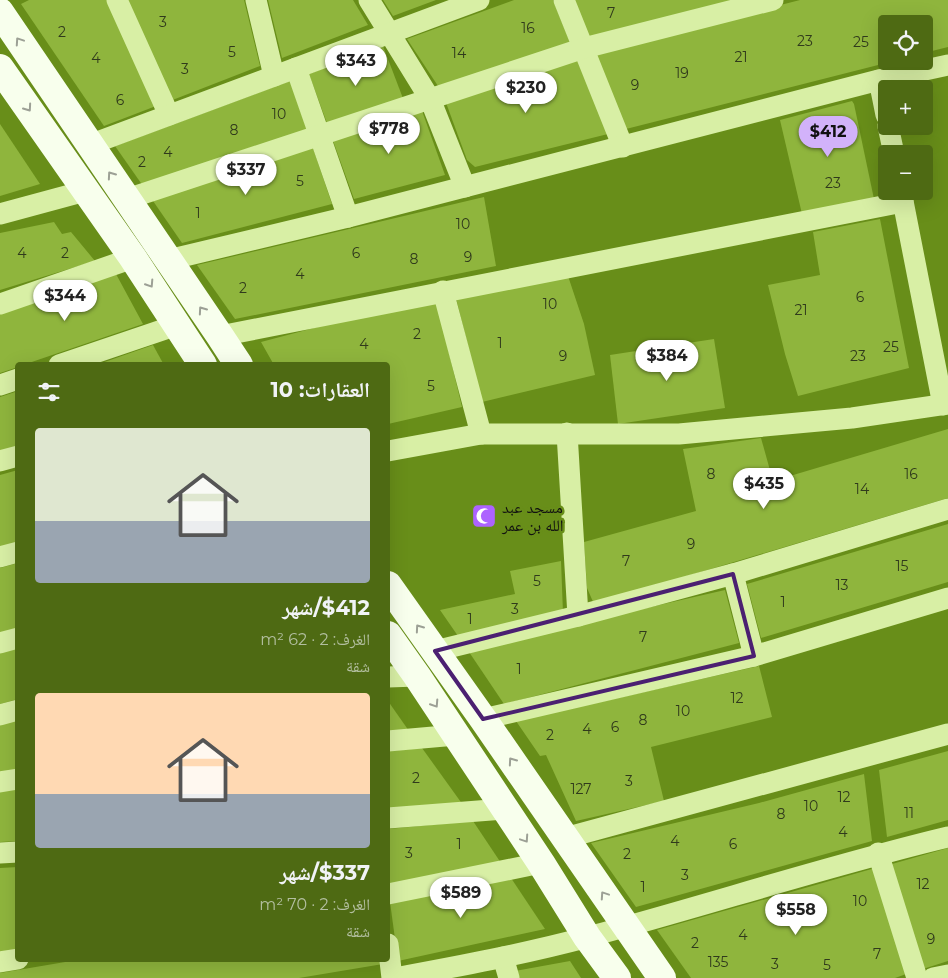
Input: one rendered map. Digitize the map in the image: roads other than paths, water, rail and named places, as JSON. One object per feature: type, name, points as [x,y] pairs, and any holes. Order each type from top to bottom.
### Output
[{"type":"main road","points":[[0,12],[237,362]]},
{"type":"main road","points":[[0,68],[133,258],[201,362]]},
{"type":"main road","points":[[390,588],[662,978]]},
{"type":"main road","points":[[390,638],[418,676],[541,863],[587,937],[617,978]]},
{"type":"street","points":[[0,2],[4,0]]},
{"type":"street","points":[[117,0],[169,115]]},
{"type":"street","points":[[256,0],[274,76]]},
{"type":"street","points":[[369,0],[430,100],[465,187]]},
{"type":"street","points":[[89,145],[479,0]]},
{"type":"street","points":[[564,0],[623,147]]},
{"type":"street","points":[[127,199],[584,48],[773,0]]},
{"type":"street","points":[[879,80],[948,65]]},
{"type":"street","points":[[296,68],[348,217]]},
{"type":"street","points":[[168,260],[348,217],[878,80]]},
{"type":"street","points":[[0,214],[85,191]]},
{"type":"street","points":[[220,336],[443,292],[883,200]]},
{"type":"street","points":[[390,451],[481,434],[679,434],[852,418],[945,405],[903,200]]},
{"type":"street","points":[[0,304],[133,258]]},
{"type":"street","points":[[443,292],[481,434]]},
{"type":"street","points":[[68,362],[177,325]]},
{"type":"street","points":[[0,385],[15,380]]},
{"type":"street","points":[[567,433],[578,616]]},
{"type":"street","points":[[0,462],[15,457]]},
{"type":"street","points":[[435,651],[578,616],[733,574],[948,510]]},
{"type":"street","points":[[0,557],[15,553]]},
{"type":"street","points":[[733,574],[754,656]]},
{"type":"street","points":[[483,719],[754,656],[948,598]]},
{"type":"street","points":[[0,643],[15,639]]},
{"type":"street","points":[[390,677],[418,676]]},
{"type":"street","points":[[0,715],[15,711]]},
{"type":"street","points":[[565,838],[948,734]]},
{"type":"street","points":[[390,741],[456,735]]},
{"type":"street","points":[[0,782],[15,780]]},
{"type":"street","points":[[390,818],[504,809]]},
{"type":"street","points":[[390,955],[394,978],[503,958],[626,927],[878,853],[948,836]]},
{"type":"street","points":[[0,853],[15,852]]},
{"type":"street","points":[[878,853],[918,978]]},
{"type":"street","points":[[390,894],[541,863]]},
{"type":"street","points":[[503,958],[509,978]]},
{"type":"street","points":[[0,962],[15,960]]},
{"type":"street","points":[[933,978],[948,974]]},
{"type":"place","name":"مسجد عبد الله بن عمر","points":[[484,516]]}]
